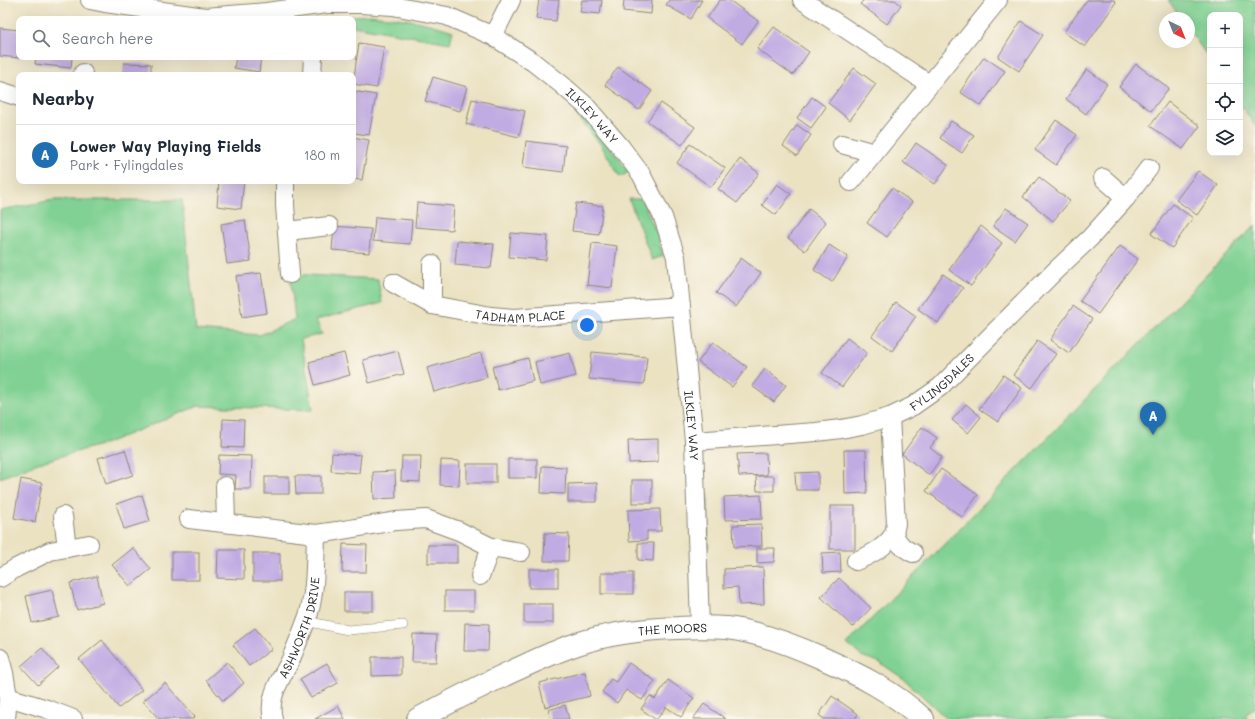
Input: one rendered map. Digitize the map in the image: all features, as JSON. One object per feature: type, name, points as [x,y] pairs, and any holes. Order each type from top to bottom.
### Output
[{"type":"street","points":[[493,36],[511,0]]},
{"type":"street","points":[[802,0],[930,84]]},
{"type":"street","points":[[851,182],[996,0]]},
{"type":"street","name":"ILKLEY WAY","points":[[100,1],[205,16],[267,12],[313,12],[361,4],[394,6],[447,16],[493,36],[533,62],[585,105],[620,146],[640,174],[663,217],[676,258],[694,441],[700,627]]},
{"type":"street","points":[[312,72],[313,60]]},
{"type":"street","points":[[0,91],[16,96]]},
{"type":"street","points":[[842,144],[874,153]]},
{"type":"street","name":"FYLINGDALES","points":[[694,441],[822,431],[862,425],[890,417],[913,406],[940,387],[1056,270],[1090,238],[1126,198],[1149,168]]},
{"type":"street","points":[[1103,178],[1126,198]]},
{"type":"street","points":[[285,184],[284,205],[288,231],[290,274]]},
{"type":"street","points":[[288,231],[330,226]]},
{"type":"street","points":[[432,264],[432,305]]},
{"type":"street","name":"TADHAM PLACE","points":[[393,283],[432,305],[491,316],[514,318],[681,306]]},
{"type":"street","points":[[890,417],[896,524],[894,534],[897,542],[913,553]]},
{"type":"street","points":[[225,486],[226,523]]},
{"type":"street","points":[[63,516],[68,548]]},
{"type":"street","points":[[189,519],[316,534],[396,521],[426,519],[459,531],[491,547],[521,552]]},
{"type":"street","name":"ASHWORTH DRIVE","points":[[273,719],[273,698],[277,684],[290,660],[308,614],[314,587],[316,534]]},
{"type":"street","points":[[856,561],[868,557],[879,549],[894,534]]},
{"type":"street","points":[[0,578],[16,568],[50,552],[89,544]]},
{"type":"street","points":[[480,576],[491,547]]},
{"type":"street","name":"THE MOORS","points":[[418,719],[452,700],[504,675],[577,644],[608,636],[642,630],[700,627],[728,628],[772,638],[813,654],[855,672],[885,690],[913,716]]},
{"type":"street","points":[[0,658],[8,697],[6,719]]},
{"type":"street","points":[[8,697],[73,719]]},
{"type":"lane","points":[[306,621],[348,630],[403,625]]},
{"type":"green space","points":[[1168,0],[1255,0],[1255,126],[1243,108],[1243,12],[1207,12],[1207,56],[1195,39],[1195,12],[1177,12]]},
{"type":"green space","points":[[370,15],[412,20],[453,31],[450,43],[356,27],[356,16],[353,16]]},
{"type":"green space","points":[[581,112],[629,172],[620,177],[601,145],[576,114]]},
{"type":"green space","points":[[629,199],[641,199],[657,234],[663,256],[652,260]]},
{"type":"green space","points":[[54,200],[182,200],[196,330],[260,335],[295,319],[290,274],[378,279],[382,303],[316,320],[322,334],[301,339],[313,410],[198,406],[107,443],[38,463],[0,478],[0,210]]},
{"type":"green space","points":[[1255,225],[1255,708],[1245,715],[1248,719],[947,719],[904,679],[879,662],[861,656],[847,644]]},
{"type":"green space","points":[[708,494],[708,548],[702,547],[698,501]]},
{"type":"building","points":[[539,0],[559,0],[556,21],[536,19]]},
{"type":"building","points":[[582,0],[602,0],[600,14],[580,12]]},
{"type":"building","points":[[624,0],[652,0],[651,14],[623,11]]},
{"type":"building","points":[[669,0],[702,0],[691,19],[666,5]]},
{"type":"building","points":[[720,0],[729,0],[758,21],[742,44],[707,18]]},
{"type":"building","points":[[864,0],[895,0],[901,5],[887,24],[860,4]]},
{"type":"building","points":[[1087,0],[1114,0],[1116,2],[1085,47],[1064,32]]},
{"type":"building","points":[[1021,21],[1043,35],[1019,71],[998,57]]},
{"type":"building","points":[[774,27],[809,52],[793,75],[757,49]]},
{"type":"building","points":[[0,28],[16,30],[16,58],[0,56]]},
{"type":"building","points":[[359,43],[384,47],[377,88],[356,84],[356,72],[355,72]]},
{"type":"building","points":[[984,57],[1005,71],[981,106],[960,92]]},
{"type":"building","points":[[36,60],[72,60],[71,68],[35,64]]},
{"type":"building","points":[[235,60],[261,60],[259,72],[234,68]]},
{"type":"building","points":[[124,63],[151,64],[151,72],[123,72]]},
{"type":"building","points":[[1136,64],[1169,88],[1151,111],[1119,87]]},
{"type":"building","points":[[618,67],[652,91],[639,110],[605,85]]},
{"type":"building","points":[[854,68],[876,84],[850,120],[828,103]]},
{"type":"building","points":[[1087,69],[1107,84],[1086,114],[1066,99]]},
{"type":"building","points":[[433,77],[467,87],[460,111],[425,101]]},
{"type":"building","points":[[356,92],[376,95],[369,135],[356,133]]},
{"type":"building","points":[[812,97],[826,107],[811,128],[797,118]]},
{"type":"building","points":[[472,99],[525,111],[519,137],[466,124]]},
{"type":"building","points":[[1168,102],[1200,126],[1183,149],[1150,126]]},
{"type":"building","points":[[661,103],[695,127],[682,145],[647,121]]},
{"type":"building","points":[[1056,120],[1077,135],[1056,165],[1035,150]]},
{"type":"building","points":[[951,121],[974,135],[962,153],[940,138]]},
{"type":"building","points":[[797,125],[811,135],[797,156],[783,146]]},
{"type":"building","points":[[356,138],[369,140],[362,180],[356,179]]},
{"type":"building","points":[[526,141],[566,146],[563,172],[523,167]]},
{"type":"building","points":[[916,143],[948,165],[935,184],[903,162]]},
{"type":"building","points":[[690,144],[725,168],[711,187],[677,163]]},
{"type":"building","points":[[740,159],[759,173],[737,203],[718,189]]},
{"type":"building","points":[[1198,171],[1218,185],[1197,215],[1176,200]]},
{"type":"building","points":[[1039,177],[1070,201],[1053,221],[1023,197]]},
{"type":"building","points":[[219,184],[244,184],[241,209],[217,206]]},
{"type":"building","points":[[777,184],[791,194],[776,215],[762,205]]},
{"type":"building","points":[[892,188],[912,202],[887,237],[867,223]]},
{"type":"building","points":[[417,203],[454,206],[452,230],[415,227]]},
{"type":"building","points":[[576,203],[603,206],[599,234],[572,231]]},
{"type":"building","points":[[1173,204],[1193,218],[1172,248],[1151,234]]},
{"type":"building","points":[[1006,208],[1028,223],[1015,241],[993,226]]},
{"type":"building","points":[[809,209],[826,222],[805,251],[788,238]]},
{"type":"building","points":[[375,217],[412,220],[410,244],[373,241]]},
{"type":"building","points":[[245,220],[251,261],[227,264],[221,224]]},
{"type":"building","points":[[334,226],[371,229],[369,253],[332,250]]},
{"type":"building","points":[[981,226],[1002,243],[971,286],[949,270]]},
{"type":"building","points":[[511,233],[548,236],[546,260],[509,257]]},
{"type":"building","points":[[457,241],[494,244],[491,268],[455,265]]},
{"type":"building","points":[[592,243],[617,246],[612,288],[587,285]]},
{"type":"building","points":[[829,245],[848,257],[832,282],[814,270]]},
{"type":"building","points":[[1120,246],[1138,259],[1098,314],[1080,301]]},
{"type":"building","points":[[741,258],[761,273],[736,307],[716,293]]},
{"type":"building","points":[[261,273],[267,313],[242,317],[236,276]]},
{"type":"building","points":[[943,274],[963,288],[938,323],[918,309]]},
{"type":"building","points":[[896,302],[916,316],[892,351],[872,336]]},
{"type":"building","points":[[1073,306],[1092,319],[1069,353],[1050,340]]},
{"type":"building","points":[[847,338],[867,353],[842,387],[822,373]]},
{"type":"building","points":[[1037,341],[1056,354],[1032,388],[1013,375]]},
{"type":"building","points":[[713,342],[747,367],[732,387],[698,362]]},
{"type":"building","points":[[398,351],[404,374],[369,383],[363,360]]},
{"type":"building","points":[[592,352],[647,357],[644,384],[589,379]]},
{"type":"building","points":[[344,353],[350,375],[315,385],[309,362]]},
{"type":"building","points":[[481,353],[487,377],[434,392],[427,368]]},
{"type":"building","points":[[570,353],[576,376],[540,385],[535,362]]},
{"type":"building","points":[[528,358],[533,381],[498,390],[492,367]]},
{"type":"building","points":[[765,369],[786,385],[774,402],[752,386]]},
{"type":"building","points":[[1003,375],[1022,388],[998,422],[979,409]]},
{"type":"building","points":[[966,404],[981,417],[968,433],[952,420]]},
{"type":"building","points":[[223,419],[244,420],[243,448],[222,447]]},
{"type":"building","points":[[922,427],[937,438],[930,448],[942,457],[929,475],[902,454]]},
{"type":"building","points":[[658,439],[658,462],[629,463],[628,440]]},
{"type":"building","points":[[125,450],[133,475],[106,484],[98,458]]},
{"type":"building","points":[[844,450],[866,450],[867,493],[845,494]]},
{"type":"building","points":[[332,453],[361,455],[359,473],[331,471]]},
{"type":"building","points":[[766,453],[767,475],[739,476],[737,454]]},
{"type":"building","points":[[219,455],[252,456],[251,489],[235,489],[236,475],[218,474]]},
{"type":"building","points":[[402,456],[421,456],[420,482],[401,481]]},
{"type":"building","points":[[508,459],[537,459],[537,478],[508,478]]},
{"type":"building","points":[[441,460],[460,461],[459,486],[440,485]]},
{"type":"building","points":[[467,464],[496,464],[496,483],[467,483]]},
{"type":"building","points":[[542,466],[566,467],[565,494],[541,493]]},
{"type":"building","points":[[941,469],[978,495],[962,517],[926,491]]},
{"type":"building","points":[[395,471],[396,498],[374,499],[373,472]]},
{"type":"building","points":[[818,472],[818,490],[796,490],[795,473]]},
{"type":"building","points":[[295,476],[321,476],[321,494],[296,494]]},
{"type":"building","points":[[756,476],[774,476],[774,491],[757,491]]},
{"type":"building","points":[[265,477],[289,477],[289,494],[265,494]]},
{"type":"building","points":[[21,479],[42,483],[35,522],[14,518]]},
{"type":"building","points":[[632,480],[652,480],[652,503],[632,503]]},
{"type":"building","points":[[597,483],[597,502],[568,502],[568,484]]},
{"type":"building","points":[[142,495],[150,521],[124,529],[116,504]]},
{"type":"building","points":[[761,495],[762,519],[725,520],[724,497]]},
{"type":"building","points":[[830,506],[855,506],[855,549],[830,549]]},
{"type":"building","points":[[660,509],[661,531],[647,531],[647,540],[629,541],[628,510]]},
{"type":"building","points":[[761,524],[762,546],[734,547],[733,525]]},
{"type":"building","points":[[545,533],[569,534],[568,561],[544,561]]},
{"type":"building","points":[[638,543],[654,543],[653,561],[638,560]]},
{"type":"building","points":[[343,544],[367,545],[366,572],[342,572]]},
{"type":"building","points":[[428,545],[457,545],[457,563],[428,563]]},
{"type":"building","points":[[133,548],[151,569],[130,586],[112,565]]},
{"type":"building","points":[[757,548],[775,548],[774,562],[757,563]]},
{"type":"building","points":[[218,550],[244,550],[244,579],[217,578]]},
{"type":"building","points":[[172,552],[199,552],[199,580],[172,580]]},
{"type":"building","points":[[840,552],[841,572],[823,573],[822,553]]},
{"type":"building","points":[[253,553],[280,553],[280,581],[253,581]]},
{"type":"building","points":[[763,567],[764,604],[739,605],[738,587],[724,588],[724,569]]},
{"type":"building","points":[[529,569],[558,569],[558,588],[529,588]]},
{"type":"building","points":[[601,573],[633,573],[633,594],[601,594]]},
{"type":"building","points":[[97,576],[103,603],[77,610],[70,583]]},
{"type":"building","points":[[839,578],[871,608],[853,627],[821,597]]},
{"type":"building","points":[[52,590],[59,617],[32,623],[26,596]]},
{"type":"building","points":[[445,591],[474,591],[474,610],[445,610]]},
{"type":"building","points":[[344,592],[373,592],[373,611],[344,611]]},
{"type":"building","points":[[524,604],[553,604],[553,623],[524,623]]},
{"type":"building","points":[[465,623],[489,624],[488,651],[464,651]]},
{"type":"building","points":[[255,628],[272,649],[249,666],[233,645]]},
{"type":"building","points":[[413,634],[437,635],[436,662],[412,662]]},
{"type":"building","points":[[102,640],[142,690],[119,708],[79,659]]},
{"type":"building","points":[[42,648],[58,667],[38,685],[21,666]]},
{"type":"building","points":[[372,657],[401,657],[401,675],[372,676]]},
{"type":"building","points":[[227,662],[244,683],[223,701],[206,680]]},
{"type":"building","points":[[327,663],[338,683],[311,698],[300,679]]},
{"type":"building","points":[[629,663],[655,681],[642,700],[626,690],[617,703],[602,692],[611,679],[616,682]]},
{"type":"building","points":[[585,672],[590,696],[545,707],[539,683]]},
{"type":"building","points":[[668,680],[694,698],[681,717],[666,707],[657,719],[655,719],[641,709],[650,696],[655,699]]},
{"type":"building","points":[[165,683],[195,717],[193,719],[159,719],[143,701]]},
{"type":"building","points":[[832,696],[858,714],[855,719],[824,719],[819,715]]},
{"type":"building","points":[[704,704],[726,719],[693,719]]},
{"type":"building","points":[[565,705],[569,719],[551,719],[548,710]]},
{"type":"building","points":[[338,706],[345,719],[315,719]]},
{"type":"place","name":"Lower Way Playing Fields","points":[[1153,435]]}]
